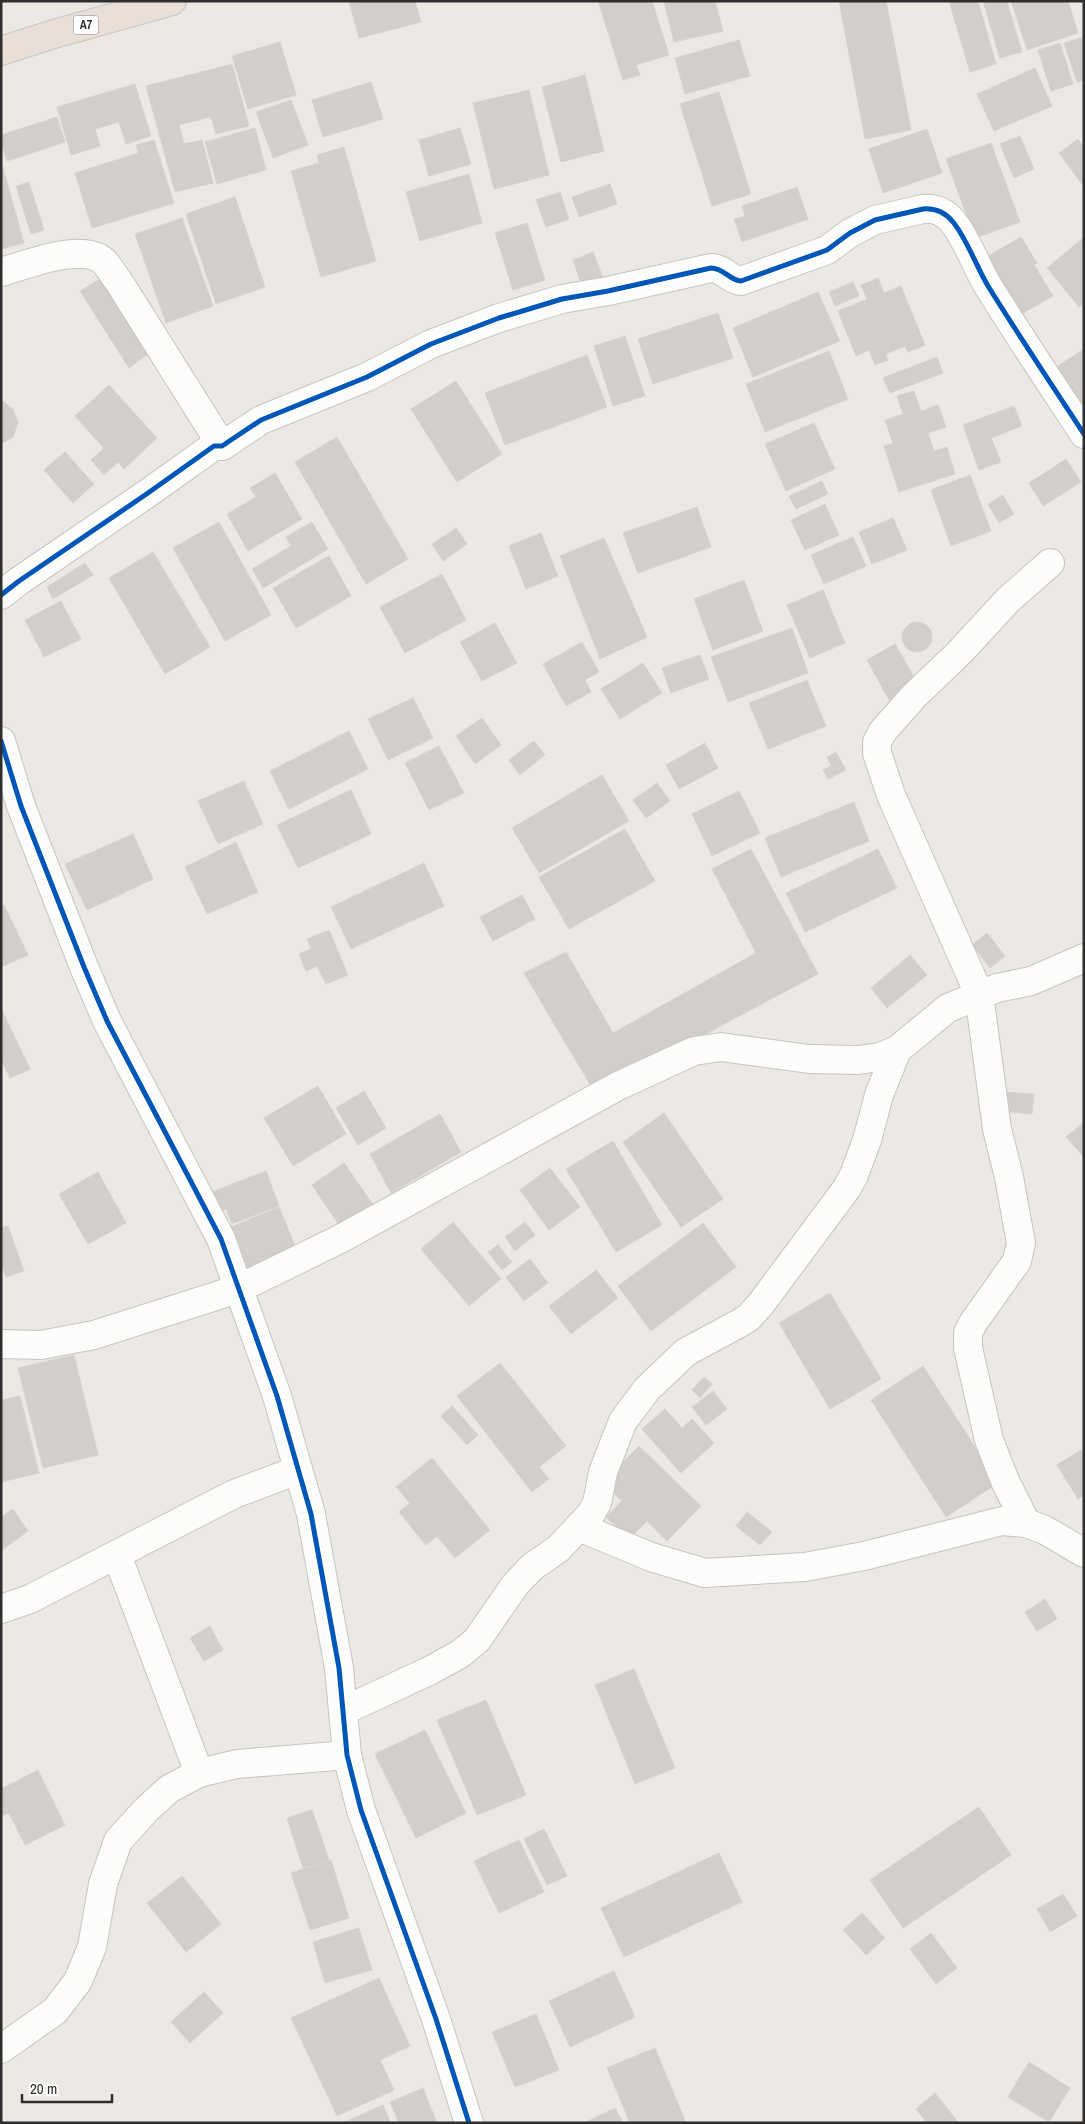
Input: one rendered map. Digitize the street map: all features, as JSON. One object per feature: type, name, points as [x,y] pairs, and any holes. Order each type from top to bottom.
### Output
[{"type":"highway","name":"A7","points":[[1,51],[172,1]]},
{"type":"street","points":[[1,595],[214,446],[222,446],[261,420],[366,377],[431,344],[499,318],[562,299],[608,291],[711,268],[720,269],[732,279],[741,281],[827,250],[850,233],[875,220],[930,208],[943,212],[957,228],[978,269],[1010,322],[1084,434]]},
{"type":"street","points":[[1,272],[57,256],[88,253],[101,259],[119,282],[222,446]]},
{"type":"street","points":[[1026,1523],[1005,1481],[989,1440],[968,1348],[968,1334],[973,1323],[1017,1261],[1021,1244],[1009,1176],[998,1129],[979,994],[891,795],[877,753],[877,742],[883,731],[914,696],[959,653],[1008,600],[1050,563]]},
{"type":"street","points":[[1,741],[21,806],[107,1021],[221,1239],[277,1396],[311,1514],[339,1668],[347,1755],[361,1810],[436,2020],[469,2123]]},
{"type":"street","points":[[1,1344],[41,1345],[94,1335],[238,1289],[340,1239],[618,1086],[694,1051],[720,1047],[809,1059],[858,1060],[880,1057],[897,1050],[948,1008],[979,994],[1031,981],[1084,958]]},
{"type":"street","points":[[343,1711],[429,1671],[460,1654],[477,1640],[515,1585],[532,1567],[558,1549],[579,1528],[597,1502],[603,1472],[623,1421],[647,1389],[686,1352],[748,1318],[760,1305],[847,1188],[867,1140],[879,1095],[897,1050]]},
{"type":"street","points":[[1,1610],[30,1599],[234,1494],[298,1470]]},
{"type":"street","points":[[579,1528],[651,1556],[705,1573],[805,1567],[864,1556],[1002,1521],[1026,1523],[1045,1530],[1084,1553]]},
{"type":"street","points":[[117,1555],[199,1773]]},
{"type":"street","points":[[1,2049],[55,2012],[78,1981],[92,1946],[102,1884],[118,1841],[146,1810],[169,1789],[199,1773],[237,1764],[347,1755]]},
{"type":"building","points":[[415,1],[421,22],[359,38],[349,2]]},
{"type":"building","points":[[598,1],[652,1],[669,55],[636,65],[640,75],[623,80]]},
{"type":"building","points":[[664,1],[715,1],[723,31],[674,42]]},
{"type":"building","points":[[839,1],[886,1],[911,130],[865,139]]},
{"type":"building","points":[[949,1],[978,1],[996,64],[970,72]]},
{"type":"building","points":[[983,1],[1007,1],[1022,52],[1000,58]]},
{"type":"building","points":[[1011,1],[1068,1],[1078,33],[1027,50]]},
{"type":"building","points":[[1084,37],[1084,80],[1077,82],[1064,43]]},
{"type":"building","points":[[739,40],[750,76],[685,94],[675,58]]},
{"type":"building","points":[[280,42],[296,95],[248,109],[232,56]]},
{"type":"building","points":[[1060,43],[1073,84],[1051,91],[1038,50]]},
{"type":"building","points":[[232,64],[249,126],[216,134],[211,117],[179,125],[184,144],[202,140],[213,183],[175,192],[146,86]]},
{"type":"building","points":[[1035,68],[1052,106],[994,131],[977,94]]},
{"type":"building","points":[[585,75],[604,151],[561,162],[542,87]]},
{"type":"building","points":[[371,82],[383,119],[323,137],[312,100]]},
{"type":"building","points":[[135,84],[151,136],[126,144],[119,122],[95,129],[100,146],[71,155],[57,107]]},
{"type":"building","points":[[529,90],[549,175],[494,189],[473,103]]},
{"type":"building","points":[[719,92],[751,194],[712,206],[680,104]]},
{"type":"building","points":[[291,100],[308,145],[273,158],[256,112]]},
{"type":"building","points":[[57,117],[65,142],[7,161],[1,142],[1,135]]},
{"type":"building","points":[[255,128],[266,170],[217,184],[205,142]]},
{"type":"building","points":[[460,128],[471,164],[429,176],[419,140]]},
{"type":"building","points":[[927,129],[942,173],[883,193],[869,149]]},
{"type":"building","points":[[1020,136],[1034,169],[1014,178],[1000,144]]},
{"type":"building","points":[[1078,139],[1084,147],[1084,187],[1059,153]]},
{"type":"building","points":[[154,140],[174,203],[92,228],[75,173],[138,153],[136,145]]},
{"type":"building","points":[[991,143],[1020,222],[975,238],[946,159]]},
{"type":"building","points":[[344,147],[376,261],[321,277],[291,171],[319,163],[317,155]]},
{"type":"building","points":[[1,161],[24,243],[1,249]]},
{"type":"building","points":[[469,174],[482,223],[420,241],[406,192]]},
{"type":"building","points":[[29,182],[44,230],[31,234],[16,186]]},
{"type":"building","points":[[610,184],[617,204],[579,217],[572,197]]},
{"type":"building","points":[[797,187],[808,219],[742,242],[734,219],[745,216],[742,206]]},
{"type":"building","points":[[560,192],[569,219],[546,227],[536,200]]},
{"type":"building","points":[[235,197],[265,287],[216,304],[186,214]]},
{"type":"building","points":[[182,218],[213,306],[166,323],[135,234]]},
{"type":"building","points":[[527,223],[545,280],[513,290],[495,233]]},
{"type":"building","points":[[1021,237],[1037,263],[1034,265],[1053,296],[1018,316],[981,260]]},
{"type":"building","points":[[1084,237],[1084,303],[1079,307],[1047,268]]},
{"type":"building","points":[[593,252],[603,278],[582,286],[573,260]]},
{"type":"building","points":[[105,276],[152,351],[129,368],[80,291]]},
{"type":"building","points":[[878,278],[884,293],[901,286],[925,345],[908,352],[905,346],[886,354],[888,360],[875,365],[869,350],[856,356],[838,311],[867,299],[861,285]]},
{"type":"building","points":[[853,282],[859,296],[835,306],[829,292]]},
{"type":"building","points":[[818,292],[840,341],[753,377],[733,328]]},
{"type":"building","points":[[718,313],[733,358],[653,384],[638,339]]},
{"type":"building","points":[[625,336],[645,396],[613,406],[594,346]]},
{"type":"building","points":[[1084,349],[1084,412],[1055,368]]},
{"type":"building","points":[[829,351],[848,399],[765,432],[746,384]]},
{"type":"building","points":[[587,355],[607,407],[505,445],[485,393]]},
{"type":"building","points":[[937,357],[943,373],[890,393],[883,378]]},
{"type":"building","points":[[456,381],[502,454],[457,482],[411,409]]},
{"type":"building","points":[[109,385],[157,438],[124,469],[118,462],[104,475],[91,460],[104,448],[75,416]]},
{"type":"building","points":[[914,391],[921,411],[938,405],[946,427],[928,433],[934,451],[947,447],[955,474],[899,492],[884,446],[893,443],[885,420],[903,414],[897,396]]},
{"type":"building","points":[[1,400],[13,409],[18,423],[13,437],[1,444]]},
{"type":"building","points":[[1014,406],[1022,426],[991,438],[1001,462],[979,470],[963,425]]},
{"type":"building","points":[[814,423],[835,469],[786,491],[765,444]]},
{"type":"building","points":[[337,437],[408,559],[366,584],[295,462]]},
{"type":"building","points":[[65,452],[94,484],[73,503],[44,470]]},
{"type":"building","points":[[1066,459],[1081,482],[1043,506],[1029,483]]},
{"type":"building","points":[[275,473],[302,519],[248,551],[227,514],[256,497],[250,488]]},
{"type":"building","points":[[970,475],[991,531],[951,546],[931,490]]},
{"type":"building","points":[[822,481],[828,494],[796,509],[789,496]]},
{"type":"building","points":[[1003,495],[1014,514],[999,523],[988,504]]},
{"type":"building","points":[[825,504],[839,535],[805,550],[791,520]]},
{"type":"building","points":[[697,507],[711,547],[638,573],[623,533]]},
{"type":"building","points":[[893,518],[907,550],[872,564],[859,532]]},
{"type":"building","points":[[219,522],[271,615],[225,641],[173,548]]},
{"type":"building","points":[[312,522],[328,549],[263,588],[252,569],[291,546],[286,537]]},
{"type":"building","points":[[456,528],[467,544],[443,561],[432,544]]},
{"type":"building","points":[[541,533],[558,576],[526,589],[509,546]]},
{"type":"building","points":[[853,537],[866,566],[824,584],[811,555]]},
{"type":"building","points":[[604,538],[647,637],[600,659],[560,556]]},
{"type":"building","points":[[153,552],[210,647],[165,674],[109,578]]},
{"type":"building","points":[[329,556],[351,596],[296,628],[273,588]]},
{"type":"building","points":[[85,563],[93,575],[53,599],[47,587]]},
{"type":"building","points":[[442,574],[466,620],[405,653],[380,607]]},
{"type":"building","points":[[744,580],[763,631],[713,650],[694,599]]},
{"type":"building","points":[[823,590],[845,643],[810,658],[787,605]]},
{"type":"building","points":[[61,601],[81,639],[44,657],[25,620]]},
{"type":"building","points":[[917,622],[927,627],[932,637],[927,647],[917,652],[907,647],[902,637],[907,627]]},
{"type":"building","points":[[495,623],[517,663],[482,681],[460,642]]},
{"type":"building","points":[[792,628],[808,673],[728,702],[711,657]]},
{"type":"building","points":[[582,642],[599,672],[585,680],[591,692],[566,706],[543,664]]},
{"type":"building","points":[[895,644],[918,684],[889,700],[867,660]]},
{"type":"building","points":[[700,655],[709,679],[671,693],[662,668]]},
{"type":"building","points":[[643,663],[662,693],[620,719],[601,689]]},
{"type":"building","points":[[807,680],[826,726],[768,749],[749,703]]},
{"type":"building","points":[[413,698],[433,738],[388,760],[368,719]]},
{"type":"building","points":[[482,718],[501,745],[475,764],[456,736]]},
{"type":"building","points":[[349,731],[368,769],[289,809],[270,771]]},
{"type":"building","points":[[534,741],[545,755],[520,775],[509,760]]},
{"type":"building","points":[[705,743],[718,768],[679,789],[666,765]]},
{"type":"building","points":[[439,746],[464,793],[429,810],[405,763]]},
{"type":"building","points":[[836,752],[846,770],[828,779],[823,770],[831,766],[827,757]]},
{"type":"building","points":[[602,775],[629,821],[539,873],[512,828]]},
{"type":"building","points":[[244,781],[263,824],[218,844],[198,801]]},
{"type":"building","points":[[657,783],[670,801],[646,818],[633,800]]},
{"type":"building","points":[[351,790],[371,834],[298,868],[277,825]]},
{"type":"building","points":[[739,791],[760,833],[712,856],[692,814]]},
{"type":"building","points":[[854,802],[869,841],[781,877],[765,838]]},
{"type":"building","points":[[625,829],[655,881],[569,929],[539,877]]},
{"type":"building","points":[[133,834],[153,879],[87,910],[65,864]]},
{"type":"building","points":[[236,842],[258,892],[207,914],[185,867]]},
{"type":"building","points":[[751,849],[818,974],[595,1093],[524,973],[566,952],[613,1033],[756,953],[712,869]]},
{"type":"building","points":[[878,849],[897,888],[805,932],[786,893]]},
{"type":"building","points":[[424,863],[444,906],[351,949],[331,907]]},
{"type":"building","points":[[522,895],[535,919],[493,941],[480,917]]},
{"type":"building","points":[[4,905],[28,955],[1,967],[1,906]]},
{"type":"building","points":[[329,930],[348,975],[326,984],[317,966],[306,971],[299,954],[311,949],[307,939]]},
{"type":"building","points":[[987,933],[1005,956],[990,968],[972,945]]},
{"type":"building","points":[[910,955],[927,975],[887,1008],[871,988]]},
{"type":"building","points":[[1,1008],[30,1069],[10,1078],[1,1059]]},
{"type":"building","points":[[318,1086],[346,1134],[293,1166],[264,1118]]},
{"type":"building","points":[[364,1091],[386,1128],[358,1145],[336,1108]]},
{"type":"building","points":[[1004,1092],[1034,1094],[1032,1114],[1003,1111]]},
{"type":"building","points":[[664,1113],[723,1199],[681,1227],[623,1142]]},
{"type":"building","points":[[440,1114],[461,1152],[391,1193],[370,1154]]},
{"type":"building","points":[[1084,1122],[1084,1157],[1066,1137]]},
{"type":"building","points":[[613,1141],[662,1225],[616,1252],[566,1169]]},
{"type":"building","points":[[344,1163],[374,1206],[341,1228],[312,1185]]},
{"type":"building","points":[[550,1168],[580,1207],[549,1230],[520,1190]]},
{"type":"building","points":[[266,1171],[279,1206],[232,1224],[226,1209],[212,1214],[204,1195]]},
{"type":"building","points":[[98,1172],[126,1223],[88,1244],[59,1194]]},
{"type":"building","points":[[279,1207],[298,1253],[241,1277],[221,1231]]},
{"type":"building","points":[[453,1222],[501,1279],[469,1306],[421,1249]]},
{"type":"building","points":[[525,1222],[535,1235],[515,1251],[505,1237]]},
{"type":"building","points":[[703,1223],[736,1267],[651,1331],[618,1286]]},
{"type":"building","points":[[8,1226],[24,1271],[6,1277],[1,1263],[1,1228]]},
{"type":"building","points":[[498,1245],[512,1262],[502,1270],[488,1252]]},
{"type":"building","points":[[530,1259],[548,1283],[524,1301],[506,1277]]},
{"type":"building","points":[[596,1270],[618,1298],[571,1334],[549,1306]]},
{"type":"building","points":[[830,1293],[881,1379],[830,1409],[779,1323]]},
{"type":"building","points":[[74,1355],[98,1455],[43,1468],[18,1368]]},
{"type":"building","points":[[500,1363],[566,1446],[539,1467],[549,1479],[532,1492],[457,1396]]},
{"type":"building","points":[[923,1366],[998,1483],[946,1517],[871,1400]]},
{"type":"building","points":[[704,1377],[712,1384],[700,1398],[692,1390]]},
{"type":"building","points":[[713,1391],[727,1409],[706,1425],[692,1407]]},
{"type":"building","points":[[20,1396],[39,1473],[1,1482],[1,1400]]},
{"type":"building","points":[[452,1406],[478,1435],[467,1445],[441,1416]]},
{"type":"building","points":[[665,1409],[682,1428],[692,1419],[714,1443],[681,1473],[642,1429]]},
{"type":"building","points":[[639,1446],[701,1506],[667,1541],[647,1521],[629,1539],[606,1517],[622,1501],[603,1483]]},
{"type":"building","points":[[1081,1450],[1084,1454],[1084,1495],[1078,1499],[1057,1465]]},
{"type":"building","points":[[432,1458],[490,1530],[455,1558],[437,1536],[426,1545],[399,1512],[410,1503],[396,1487]]},
{"type":"building","points":[[13,1509],[28,1531],[1,1551],[1,1517]]},
{"type":"building","points":[[747,1512],[772,1532],[760,1545],[736,1526]]},
{"type":"building","points":[[1045,1599],[1057,1619],[1037,1631],[1025,1612]]},
{"type":"building","points":[[210,1626],[223,1650],[204,1661],[190,1638]]},
{"type":"building","points":[[634,1669],[675,1768],[635,1784],[595,1685]]},
{"type":"building","points":[[486,1700],[526,1795],[477,1815],[437,1720]]},
{"type":"building","points":[[425,1730],[466,1813],[416,1838],[375,1754]]},
{"type":"building","points":[[38,1770],[65,1825],[25,1845],[9,1813],[1,1816],[1,1789]]},
{"type":"building","points":[[979,1807],[1011,1855],[903,1928],[870,1880]]},
{"type":"building","points":[[312,1810],[329,1860],[303,1868],[287,1818]]},
{"type":"building","points":[[544,1829],[567,1876],[547,1885],[524,1839]]},
{"type":"building","points":[[519,1840],[544,1892],[499,1913],[474,1861]]},
{"type":"building","points":[[719,1853],[742,1902],[624,1957],[601,1908]]},
{"type":"building","points":[[331,1860],[349,1918],[310,1930],[291,1873]]},
{"type":"building","points":[[182,1876],[221,1924],[186,1952],[147,1903]]},
{"type":"building","points":[[1063,1894],[1077,1916],[1050,1932],[1037,1909]]},
{"type":"building","points":[[862,1913],[885,1938],[866,1955],[843,1930]]},
{"type":"building","points":[[359,1928],[372,1970],[325,1983],[313,1942]]},
{"type":"building","points":[[931,1933],[957,1968],[936,1984],[910,1949]]},
{"type":"building","points":[[614,1971],[635,2017],[570,2047],[549,2001]]},
{"type":"building","points":[[379,1978],[410,2046],[380,2060],[394,2090],[337,2116],[291,2018]]},
{"type":"building","points":[[204,1992],[223,2013],[190,2043],[171,2022]]},
{"type":"building","points":[[536,2014],[559,2070],[515,2087],[492,2032]]},
{"type":"building","points":[[655,2048],[686,2123],[630,2123],[607,2068]]},
{"type":"building","points":[[1029,2062],[1070,2088],[1049,2122],[1008,2097]]},
{"type":"building","points":[[423,2088],[437,2123],[399,2123],[390,2102]]},
{"type":"building","points":[[935,2093],[957,2123],[927,2123],[916,2109]]},
{"type":"building","points":[[383,2105],[391,2123],[342,2123]]},
{"type":"building","points":[[615,2108],[623,2123],[584,2123]]},
{"type":"cycle path","points":[[1,595],[214,446],[222,446],[261,420],[367,377],[431,344],[499,318],[562,299],[608,291],[711,268],[741,281],[827,250],[850,233],[875,220],[923,209],[932,209],[943,213],[958,229],[988,286],[1084,434]]},
{"type":"cycle path","points":[[1,741],[21,806],[84,967],[107,1021],[221,1239],[277,1396],[311,1514],[339,1668],[347,1755],[361,1810],[436,2019],[469,2123]]}]
